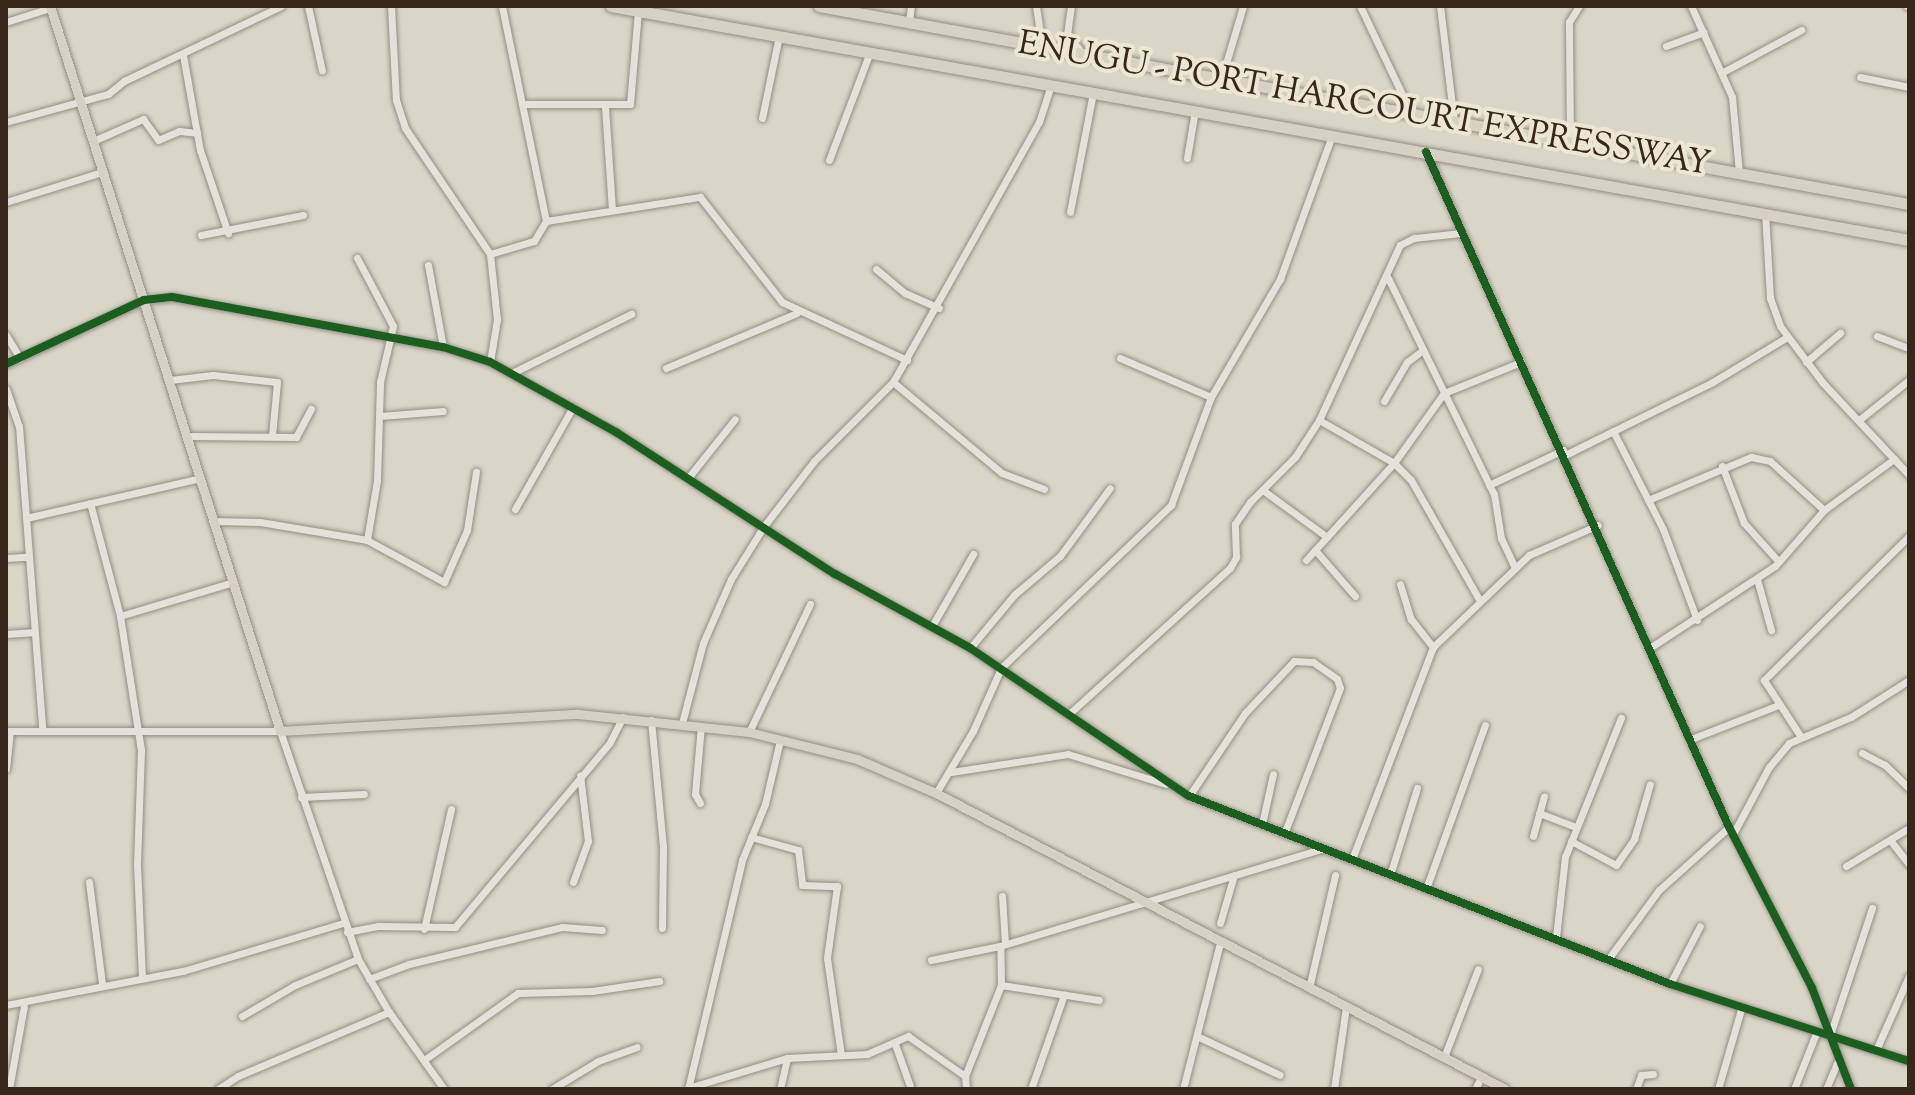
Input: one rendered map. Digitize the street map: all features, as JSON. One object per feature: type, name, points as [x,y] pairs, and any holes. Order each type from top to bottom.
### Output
[{"type":"highway","name":"ENUGU - PORT HARCOURT EXPRESSWAY","points":[[611,6],[1909,240]]},
{"type":"highway","name":"ENUGU - PORT HARCOURT EXPRESSWAY","points":[[819,6],[852,9],[1083,55],[1909,204]]},
{"type":"main road","points":[[50,7],[280,731],[578,714],[749,732],[857,759],[936,793],[1505,1089]]},
{"type":"street","points":[[6,122],[82,104],[281,6]]},
{"type":"street","points":[[308,6],[322,71]]},
{"type":"street","points":[[391,6],[396,100],[405,128],[490,254],[497,319],[490,362]]},
{"type":"street","points":[[490,254],[534,241],[546,221],[525,104],[502,6]]},
{"type":"street","points":[[909,22],[911,6]]},
{"type":"street","points":[[1036,6],[1042,47]]},
{"type":"street","points":[[1071,6],[1067,33],[1083,55]]},
{"type":"street","points":[[1221,80],[1243,6]]},
{"type":"street","points":[[1360,6],[1411,113]]},
{"type":"street","points":[[1440,6],[1454,121]]},
{"type":"street","points":[[1691,6],[1723,72],[1736,120],[1739,173]]},
{"type":"street","points":[[6,22],[50,7]]},
{"type":"street","points":[[1570,142],[1569,22],[1575,7]]},
{"type":"street","points":[[525,104],[625,108],[633,98],[638,11]]},
{"type":"street","points":[[1723,72],[1801,30]]},
{"type":"street","points":[[1666,46],[1704,32]]},
{"type":"street","points":[[762,118],[779,36]]},
{"type":"street","points":[[829,160],[870,52]]},
{"type":"street","points":[[183,55],[197,133],[228,233]]},
{"type":"street","points":[[1860,77],[1909,87]]},
{"type":"street","points":[[682,723],[703,643],[731,579],[764,526],[814,461],[893,382],[939,308],[1039,122],[1051,85]]},
{"type":"street","points":[[1070,212],[1093,92]]},
{"type":"street","points":[[605,107],[612,209]]},
{"type":"street","points":[[1187,158],[1195,110]]},
{"type":"street","points":[[93,141],[143,119],[156,140],[179,131],[197,133]]},
{"type":"street","points":[[936,793],[951,772],[1001,668],[1158,523],[1181,483],[1211,397],[1280,279],[1332,135]]},
{"type":"street","points":[[1426,152],[1460,233],[1598,525],[1731,830],[1812,988],[1837,1063],[1851,1089]]},
{"type":"street","points":[[6,202],[102,172]]},
{"type":"street","points":[[546,221],[700,197],[712,205],[773,294],[797,313],[907,360]]},
{"type":"street","points":[[1765,213],[1770,298],[1787,337],[1909,475]]},
{"type":"street","points":[[201,235],[228,233],[303,215]]},
{"type":"street","points":[[1070,713],[1230,568],[1236,557],[1235,524],[1319,420],[1406,240],[1460,233]]},
{"type":"street","points":[[357,258],[391,316],[380,382],[376,492],[367,540]]},
{"type":"street","points":[[428,265],[443,347]]},
{"type":"street","points":[[876,269],[905,293],[939,308]]},
{"type":"street","points":[[1388,278],[1489,485],[1501,538],[1514,566]]},
{"type":"street","points":[[6,364],[144,300],[186,297],[443,347],[490,362],[514,372],[573,407],[835,574],[970,648],[1189,796],[1427,886],[1670,984],[1909,1061]]},
{"type":"street","points":[[666,368],[797,313]]},
{"type":"street","points":[[514,372],[631,314]]},
{"type":"street","points":[[1806,362],[1840,333]]},
{"type":"street","points":[[6,335],[20,358]]},
{"type":"street","points":[[1877,336],[1909,348]]},
{"type":"street","points":[[1489,485],[1613,431],[1711,383],[1787,337]]},
{"type":"street","points":[[1384,401],[1407,362],[1423,350]]},
{"type":"street","points":[[1120,358],[1211,397]]},
{"type":"street","points":[[1306,560],[1394,463],[1444,393],[1521,362]]},
{"type":"street","points":[[170,380],[221,375],[277,382],[272,436]]},
{"type":"street","points":[[1859,420],[1909,380]]},
{"type":"street","points":[[893,382],[1002,473],[1044,489]]},
{"type":"street","points":[[6,389],[19,426],[32,632],[42,728]]},
{"type":"street","points":[[515,509],[573,407]]},
{"type":"street","points":[[187,436],[296,437],[311,409]]},
{"type":"street","points":[[380,416],[443,411]]},
{"type":"street","points":[[688,478],[735,419]]},
{"type":"street","points":[[1319,420],[1394,463],[1418,491],[1479,599]]},
{"type":"street","points":[[1613,431],[1648,500],[1697,620]]},
{"type":"street","points":[[1648,500],[1741,457],[1770,461],[1824,510]]},
{"type":"street","points":[[1651,647],[1697,620],[1779,562],[1824,510],[1894,459]]},
{"type":"street","points":[[1722,466],[1744,523],[1779,562]]},
{"type":"street","points":[[213,521],[260,522],[367,540],[444,582],[467,530],[476,472]]},
{"type":"street","points":[[26,518],[200,478]]},
{"type":"street","points":[[970,648],[1014,595],[1060,556],[1110,488]]},
{"type":"street","points":[[1264,491],[1327,537]]},
{"type":"street","points":[[90,503],[120,616],[135,729],[141,750],[137,864],[142,977]]},
{"type":"street","points":[[1352,859],[1433,647],[1514,566],[1598,525]]},
{"type":"street","points":[[1801,737],[1764,684],[1768,673],[1909,536]]},
{"type":"street","points":[[1315,550],[1355,596]]},
{"type":"street","points":[[932,626],[973,554]]},
{"type":"street","points":[[6,558],[28,557]]},
{"type":"street","points":[[1757,579],[1771,630]]},
{"type":"street","points":[[120,616],[233,582]]},
{"type":"street","points":[[1400,584],[1411,619],[1433,647]]},
{"type":"street","points":[[749,732],[810,604]]},
{"type":"street","points":[[6,634],[32,632]]},
{"type":"street","points":[[1189,796],[1245,713],[1294,661],[1313,662],[1337,679],[1340,688],[1284,834]]},
{"type":"street","points":[[1609,958],[1659,890],[1731,830],[1769,767],[1801,737],[1851,717],[1909,680]]},
{"type":"street","points":[[1691,739],[1778,705]]},
{"type":"street","points":[[347,932],[378,926],[448,930],[468,914],[610,742],[623,717]]},
{"type":"street","points":[[1556,937],[1571,841],[1621,718]]},
{"type":"street","points":[[651,720],[663,846],[662,928]]},
{"type":"street","points":[[1427,886],[1485,725]]},
{"type":"street","points":[[700,803],[695,794],[701,726]]},
{"type":"street","points":[[6,769],[8,731],[42,728],[280,731],[343,923],[358,959],[389,1012],[444,1089]]},
{"type":"street","points":[[688,1088],[751,837],[780,740]]},
{"type":"street","points":[[1862,753],[1885,765],[1909,788]]},
{"type":"street","points":[[951,772],[1068,754],[1170,785]]},
{"type":"street","points":[[1262,824],[1273,774]]},
{"type":"street","points":[[573,882],[588,841],[588,808],[581,790],[580,775]]},
{"type":"street","points":[[1571,841],[1616,865],[1634,839],[1650,784]]},
{"type":"street","points":[[1391,872],[1417,788]]},
{"type":"street","points":[[568,791],[581,790]]},
{"type":"street","points":[[301,797],[364,794]]},
{"type":"street","points":[[1533,836],[1544,796]]},
{"type":"street","points":[[424,929],[451,809]]},
{"type":"street","points":[[1539,813],[1576,827]]},
{"type":"street","points":[[1846,866],[1909,828]]},
{"type":"street","points":[[751,837],[798,850],[802,885],[837,886],[827,958],[841,1055]]},
{"type":"street","points":[[1890,840],[1909,864]]},
{"type":"street","points":[[931,960],[1002,945],[1323,849]]},
{"type":"street","points":[[1220,923],[1234,875]]},
{"type":"street","points":[[1309,988],[1335,875]]},
{"type":"street","points":[[89,882],[102,984]]},
{"type":"street","points":[[966,1089],[965,1076],[1001,985],[1002,896]]},
{"type":"street","points":[[1830,1035],[1872,908]]},
{"type":"street","points":[[6,1005],[24,1006],[102,984],[253,953],[343,923]]},
{"type":"street","points":[[1670,984],[1700,926]]},
{"type":"street","points":[[369,979],[409,964],[562,927],[602,930]]},
{"type":"street","points":[[1183,1089],[1199,1037],[1220,943]]},
{"type":"street","points":[[242,1016],[295,985],[358,959]]},
{"type":"street","points":[[1444,1057],[1478,969]]},
{"type":"street","points":[[1876,1050],[1909,976]]},
{"type":"street","points":[[424,1060],[518,993],[604,990],[659,981]]},
{"type":"street","points":[[1001,985],[1099,1000]]},
{"type":"street","points":[[1031,1089],[1064,995]]},
{"type":"street","points":[[9,1089],[24,1006]]},
{"type":"street","points":[[1718,1089],[1742,1006]]},
{"type":"street","points":[[1334,1089],[1346,1007]]},
{"type":"street","points":[[218,1089],[238,1076],[389,1012]]},
{"type":"street","points":[[1794,1089],[1817,1031]]},
{"type":"street","points":[[688,1088],[787,1058],[867,1054],[912,1037],[965,1076]]},
{"type":"street","points":[[1199,1037],[1280,1075]]},
{"type":"street","points":[[895,1044],[911,1089]]},
{"type":"street","points":[[552,1089],[598,1061],[637,1047]]},
{"type":"street","points":[[780,1089],[787,1058]]},
{"type":"street","points":[[1826,1089],[1837,1063]]},
{"type":"street","points":[[1636,1089],[1641,1075],[1653,1074]]},
{"type":"street","points":[[1475,1089],[1481,1077]]},
{"type":"cycle path","points":[[1426,152],[1729,827],[1812,988],[1851,1089]]},
{"type":"cycle path","points":[[6,364],[144,300],[172,297],[443,347],[490,362],[616,432],[835,574],[970,648],[1189,796],[1670,984],[1909,1061]]}]
